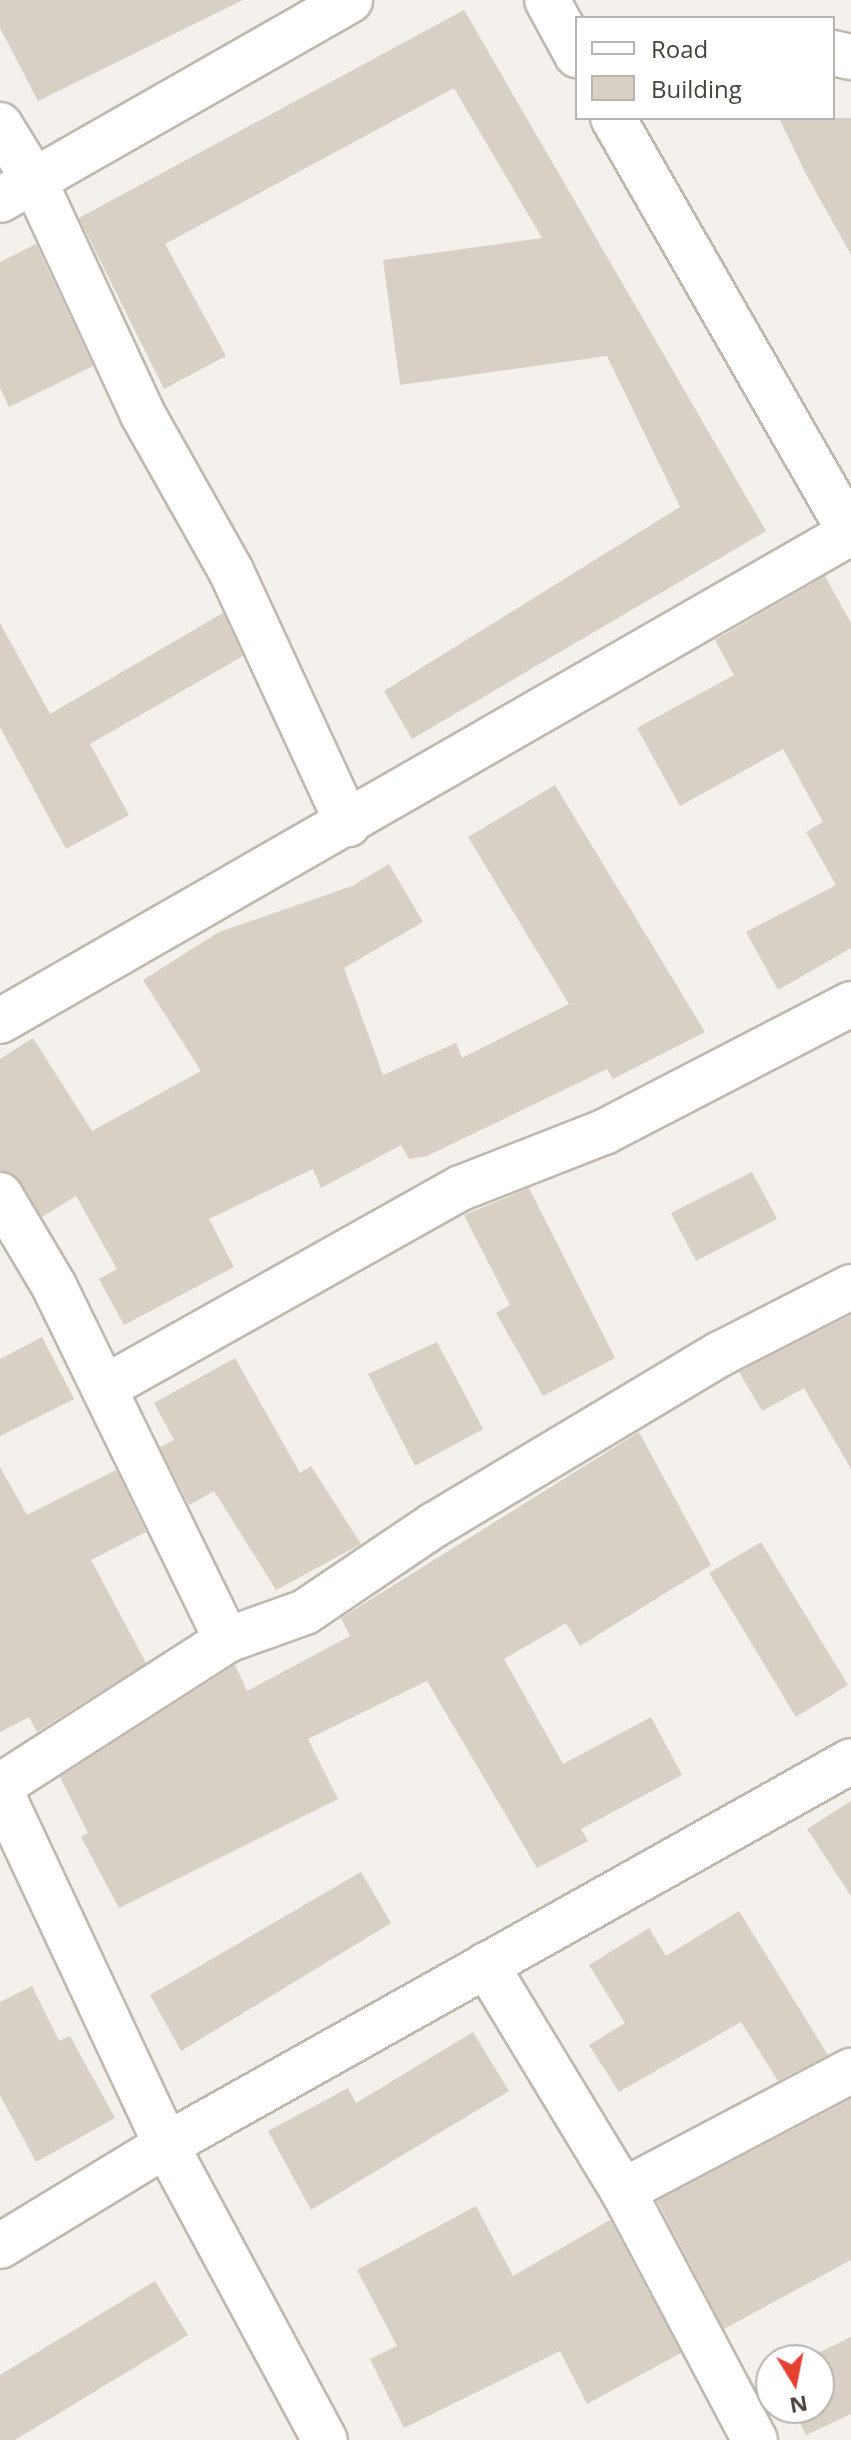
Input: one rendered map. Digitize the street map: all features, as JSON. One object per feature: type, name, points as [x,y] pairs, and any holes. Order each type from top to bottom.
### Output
[{"type":"street","points":[[17,191],[350,0]]},
{"type":"street","points":[[547,0],[575,49]]},
{"type":"street","points":[[0,1021],[851,534],[614,120]]},
{"type":"street","points":[[0,125],[17,191],[231,571],[348,824]]},
{"type":"street","points":[[104,1388],[461,1188],[604,1132],[851,1004]]},
{"type":"street","points":[[0,1195],[104,1388],[227,1640]]},
{"type":"street","points":[[325,2440],[166,2145],[0,1788],[227,1640],[305,1612],[434,1525],[720,1354],[851,1287]]},
{"type":"street","points":[[0,2246],[166,2145],[851,1761]]},
{"type":"street","points":[[486,1965],[623,2191],[755,2440]]},
{"type":"street","points":[[623,2191],[851,2071]]},
{"type":"building","points":[[0,0],[243,0],[38,101],[0,28]]},
{"type":"building","points":[[464,10],[766,531],[412,739],[384,691],[680,507],[607,356],[400,385],[383,260],[542,238],[454,88],[165,244],[226,356],[164,389],[79,218]]},
{"type":"building","points":[[851,118],[851,255],[780,120]]},
{"type":"building","points":[[36,244],[93,366],[9,407],[0,388],[0,262]]},
{"type":"building","points":[[825,576],[851,623],[851,948],[778,990],[746,932],[836,885],[806,832],[823,822],[783,749],[680,806],[637,728],[734,675],[715,640]]},
{"type":"building","points":[[223,613],[243,656],[90,744],[129,815],[66,849],[0,727],[0,623],[50,714]]},
{"type":"building","points":[[555,785],[705,1032],[613,1079],[607,1069],[427,1156],[409,1159],[401,1145],[321,1188],[313,1169],[209,1219],[234,1267],[124,1325],[99,1279],[117,1269],[76,1196],[42,1217],[21,1182],[0,1170],[0,1059],[33,1038],[92,1131],[201,1071],[143,980],[219,932],[352,886],[389,864],[423,922],[344,968],[383,1075],[456,1043],[462,1058],[569,1004],[468,837]]},
{"type":"building","points":[[752,1172],[777,1219],[696,1261],[671,1213]]},
{"type":"building","points":[[529,1188],[615,1358],[543,1396],[496,1313],[510,1305],[464,1215]]},
{"type":"building","points":[[851,1315],[851,1469],[804,1388],[762,1411],[739,1372]]},
{"type":"building","points":[[42,1337],[74,1399],[0,1436],[0,1359]]},
{"type":"building","points":[[437,1342],[483,1429],[415,1466],[368,1374]]},
{"type":"building","points":[[235,1358],[300,1473],[311,1466],[361,1544],[276,1590],[214,1491],[189,1505],[160,1447],[174,1440],[154,1403]]},
{"type":"building","points":[[639,1432],[711,1565],[580,1646],[566,1623],[504,1659],[563,1764],[651,1717],[682,1775],[581,1829],[588,1841],[537,1868],[427,1681],[308,1739],[338,1799],[119,1908],[81,1837],[88,1833],[60,1777],[235,1665],[247,1691],[350,1636],[341,1618]]},
{"type":"building","points":[[0,1467],[27,1515],[116,1470],[146,1532],[91,1560],[146,1663],[37,1732],[29,1717],[0,1732]]},
{"type":"building","points":[[761,1542],[848,1685],[796,1717],[709,1573]]},
{"type":"building","points":[[851,1801],[851,1896],[807,1829]]},
{"type":"building","points":[[361,1872],[391,1923],[181,2051],[150,1995]]},
{"type":"building","points":[[739,1911],[828,2055],[778,2081],[741,2022],[619,2092],[589,2045],[625,2023],[589,1965],[649,1928],[666,1956]]},
{"type":"building","points":[[32,1986],[59,2041],[70,2036],[115,2118],[36,2162],[0,2095],[0,2002]]},
{"type":"building","points":[[473,2032],[509,2091],[311,2210],[268,2131],[348,2088],[356,2103]]},
{"type":"building","points":[[851,2099],[851,2260],[724,2329],[657,2201]]},
{"type":"building","points":[[476,2206],[513,2276],[610,2220],[681,2353],[587,2404],[560,2351],[404,2428],[370,2359],[397,2346],[357,2270]]},
{"type":"building","points":[[155,2281],[188,2335],[15,2440],[0,2440],[0,2375]]},
{"type":"building","points":[[851,2337],[851,2414],[835,2421],[835,2345]]},
{"type":"building","points":[[801,2424],[830,2424],[806,2435]]}]
